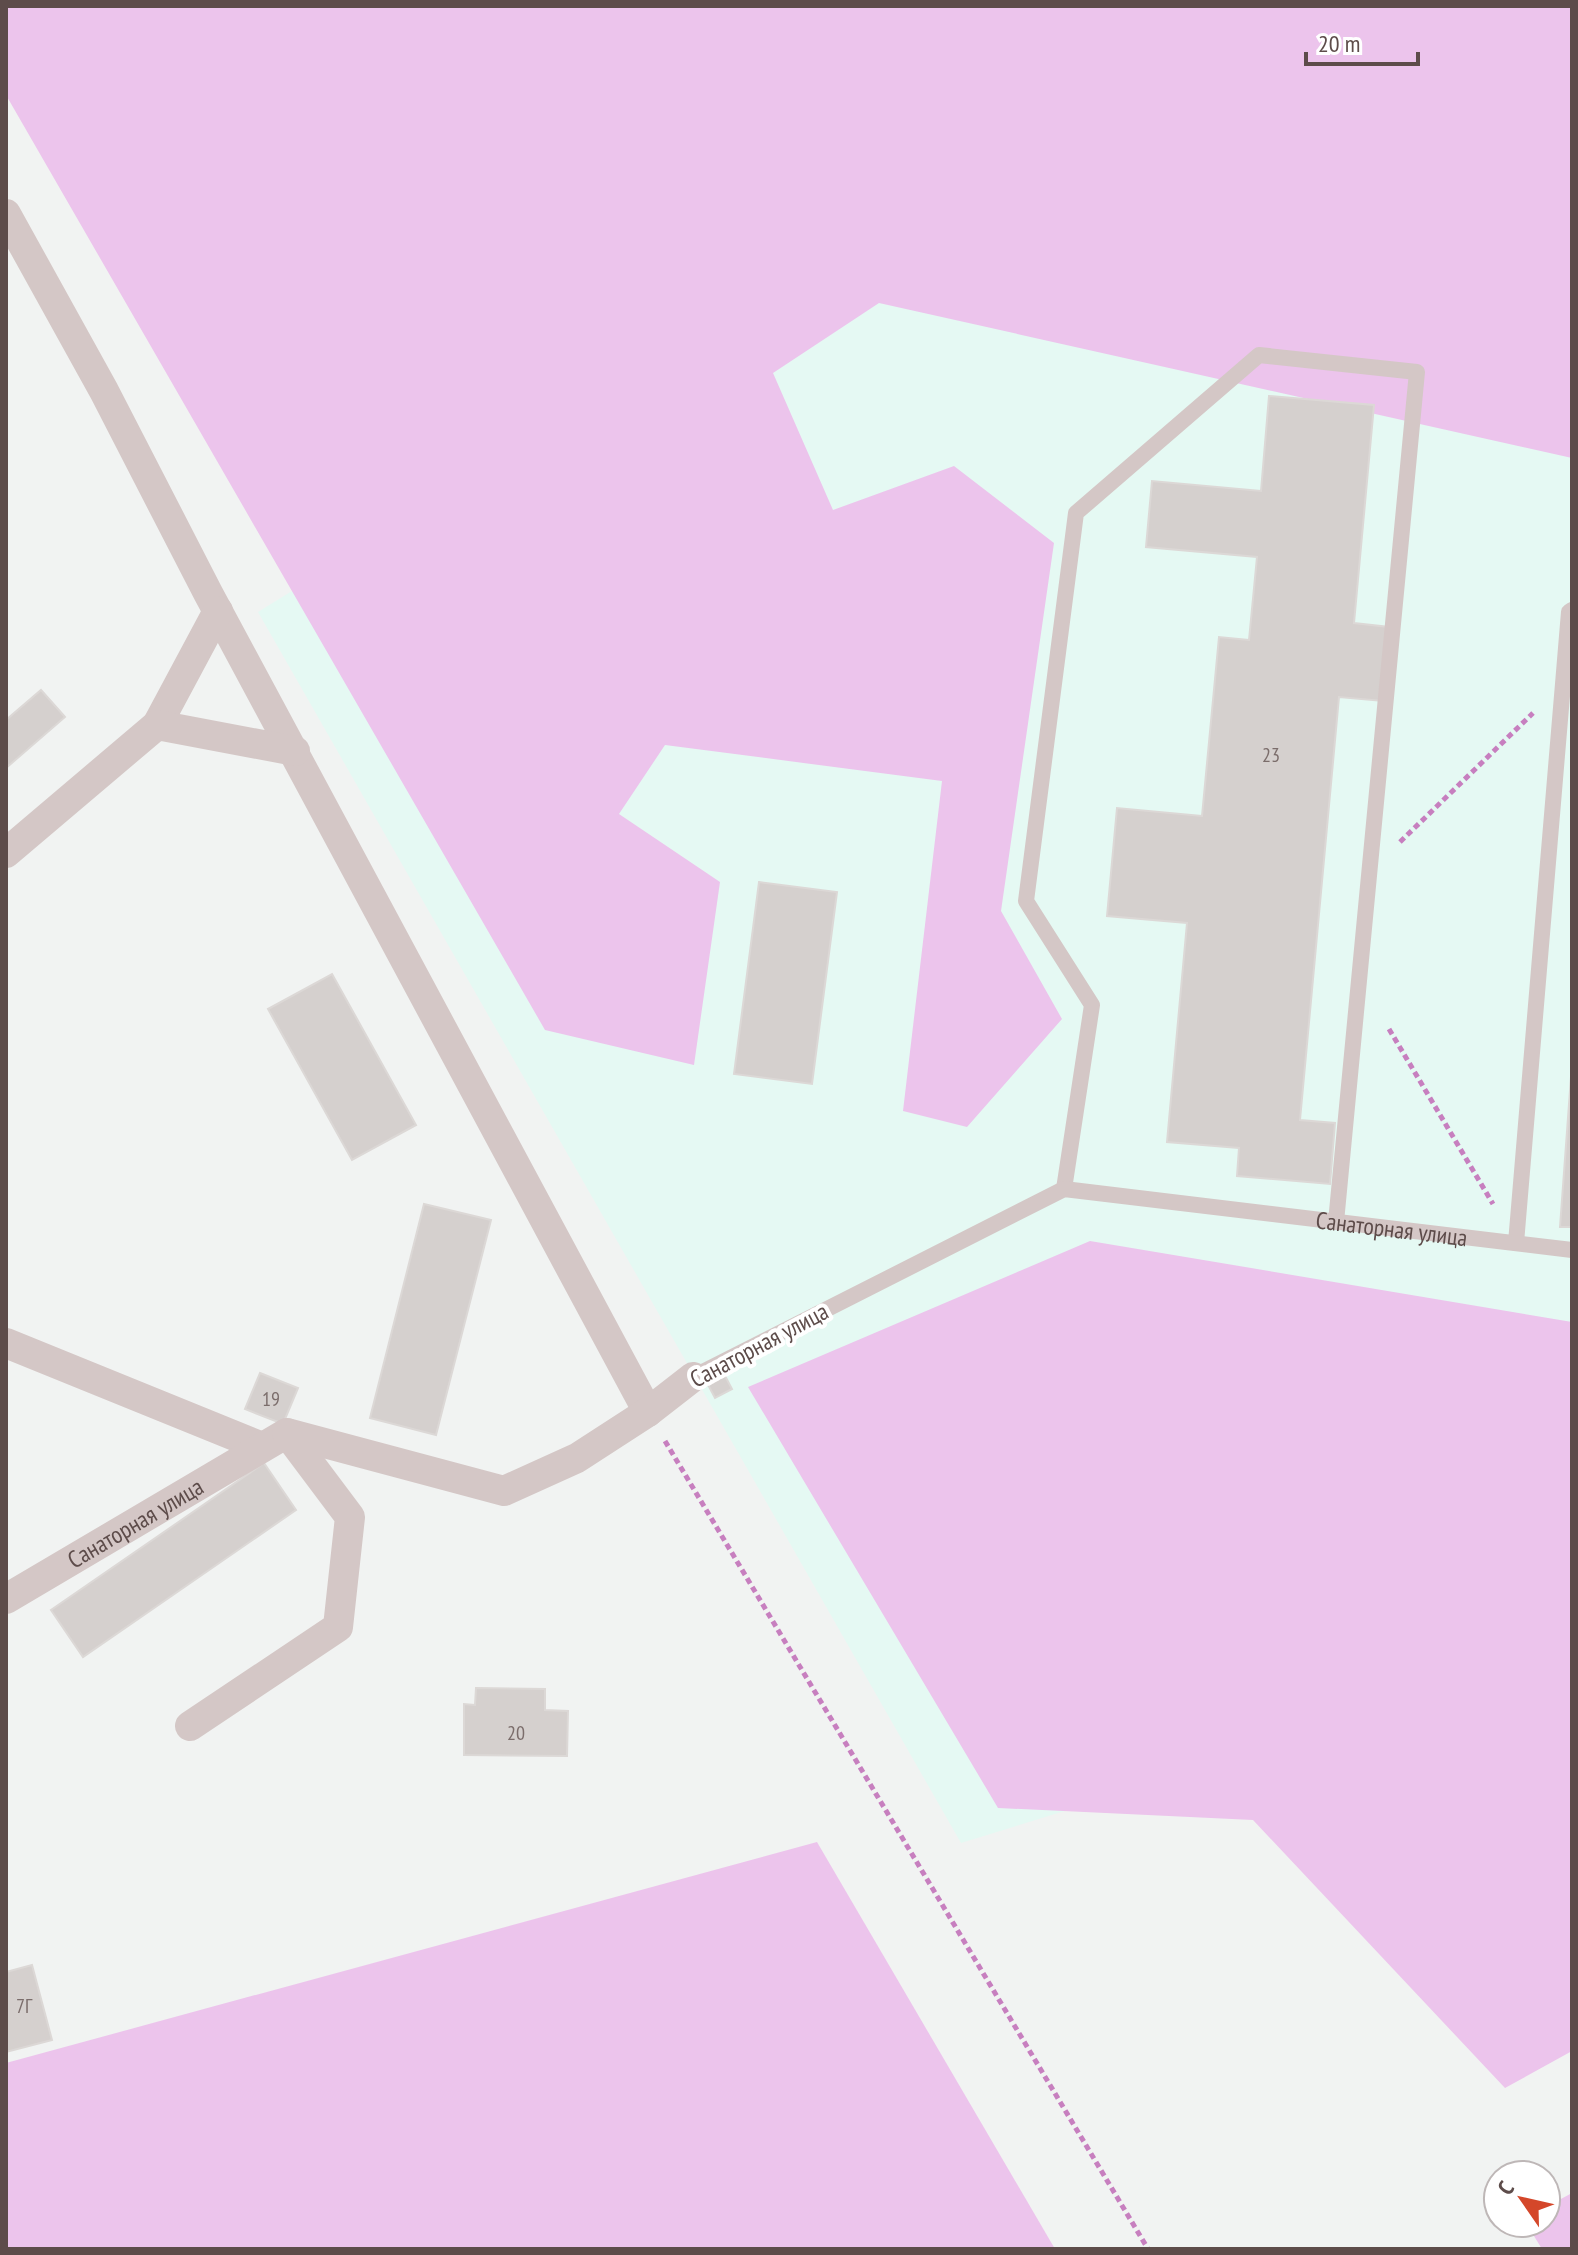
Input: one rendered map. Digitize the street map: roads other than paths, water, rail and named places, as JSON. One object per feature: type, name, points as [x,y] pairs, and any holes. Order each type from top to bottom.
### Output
[{"type":"street","points":[[6,214],[104,391],[218,611],[648,1412]]},
{"type":"street","points":[[6,853],[157,725],[218,611]]},
{"type":"street","points":[[157,725],[295,751]]},
{"type":"street","points":[[6,1343],[274,1440],[350,1517],[338,1627],[190,1726]]},
{"type":"street","name":"Санаторная улица","points":[[6,1599],[274,1440],[504,1491],[577,1458],[648,1412],[693,1377]]},
{"type":"lane","points":[[1064,1189],[1092,1005],[1026,901],[1076,513],[1259,355],[1417,372],[1336,1222]]},
{"type":"lane","points":[[1516,1243],[1569,612],[1572,610]]},
{"type":"lane","name":"Санаторная улица","points":[[693,1377],[1064,1189],[1572,1250]]}]
